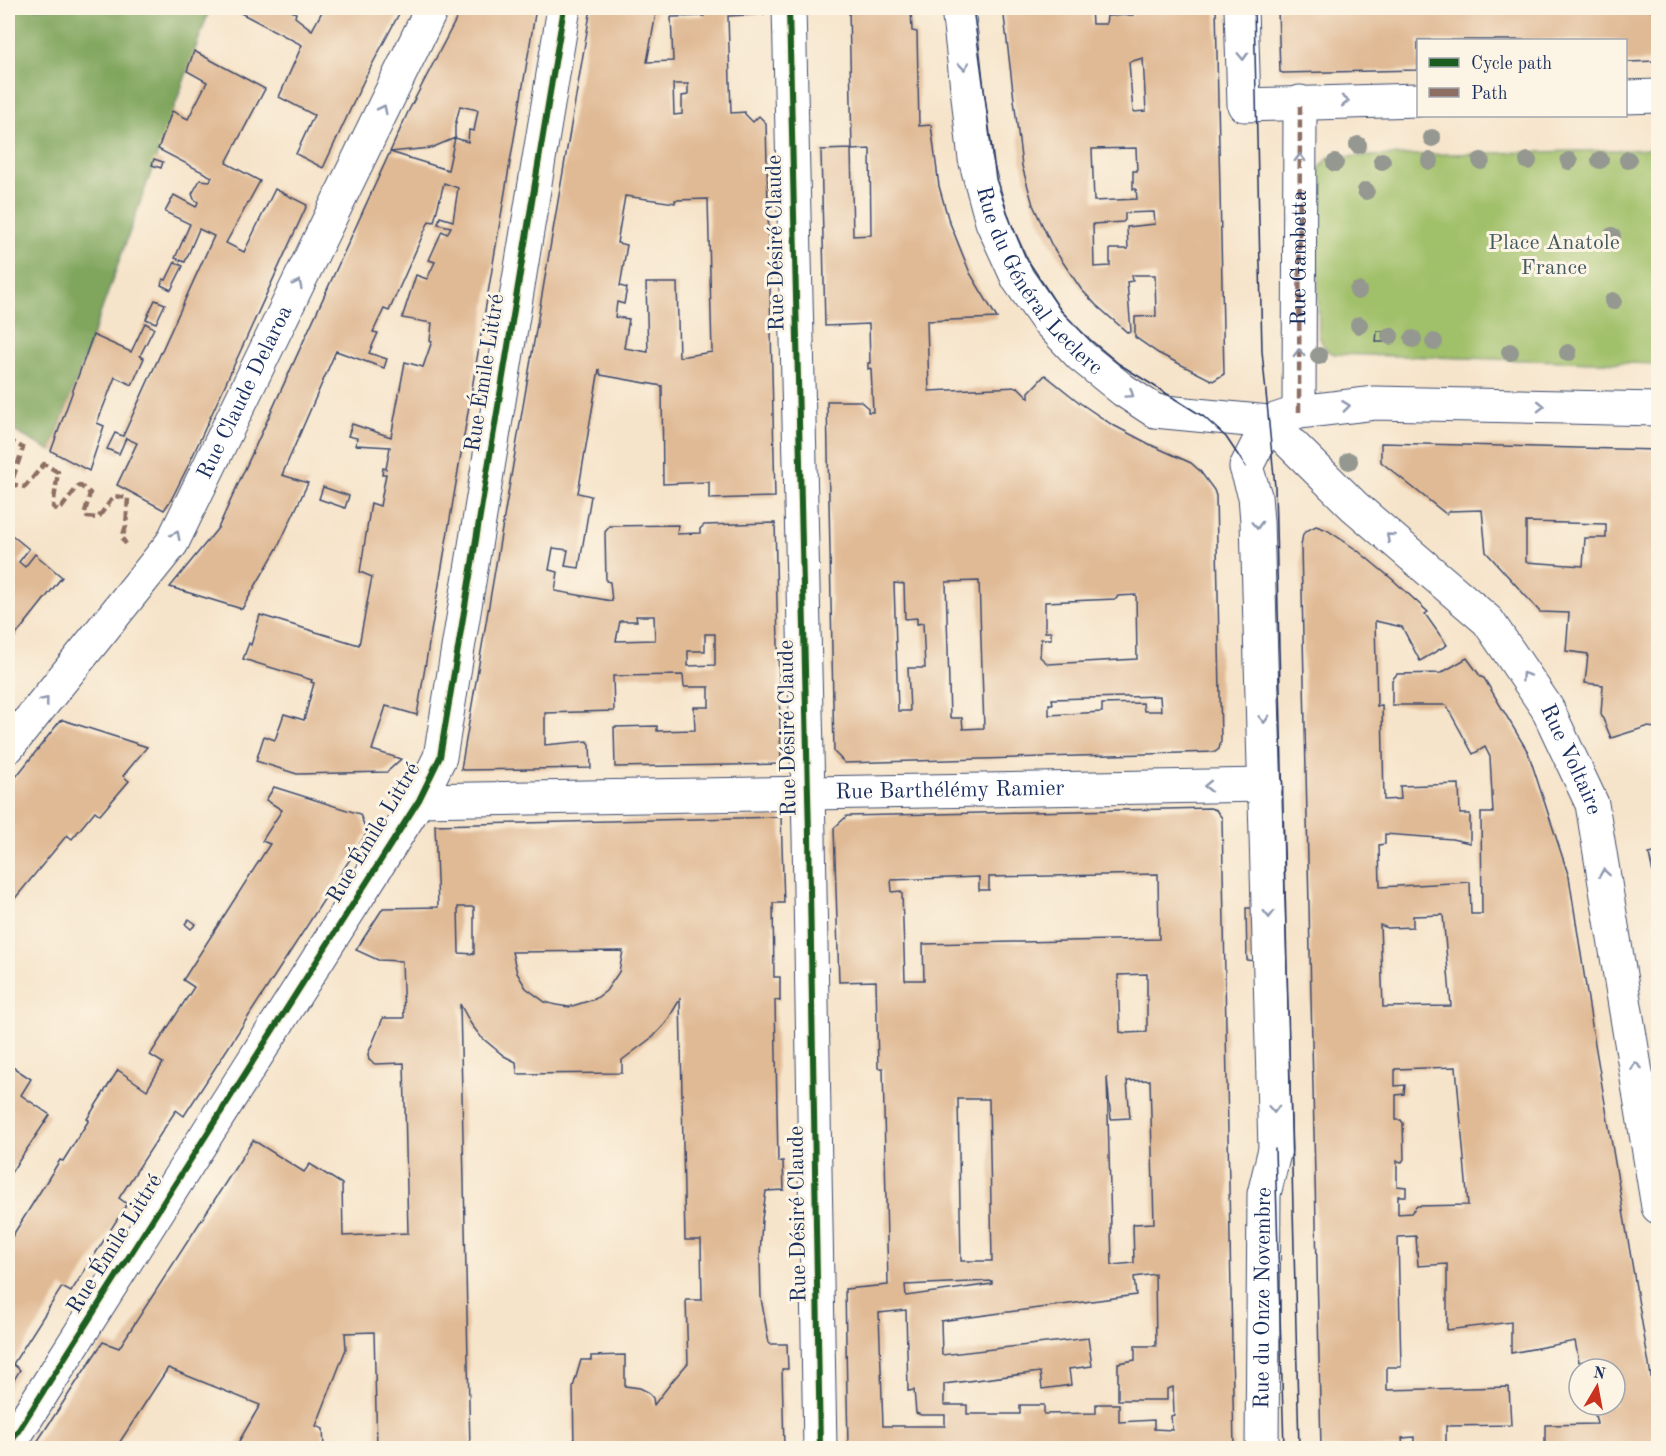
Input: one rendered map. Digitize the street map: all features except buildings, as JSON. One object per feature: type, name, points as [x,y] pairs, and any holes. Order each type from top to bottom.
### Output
[{"type":"street","name":"Rue Claude Delaroa","points":[[8,747],[172,543],[432,8]]},
{"type":"street","name":"Rue Émile Littré","points":[[8,1447],[419,800],[440,757],[564,8]]},
{"type":"street","name":"Rue Désiré Claude","points":[[789,8],[808,792],[820,1449]]},
{"type":"street","name":"Rue du Général Leclerc","points":[[958,8],[975,159],[992,222],[1018,279],[1046,319],[1081,356],[1123,390],[1155,411],[1269,422]]},
{"type":"street","points":[[1241,8],[1244,105],[1417,100]]},
{"type":"street","points":[[1627,97],[1659,96]]},
{"type":"street","name":"Rue Gambetta","points":[[1299,412],[1300,102]]},
{"type":"street","points":[[1269,422],[1299,412],[1375,403],[1659,409]]},
{"type":"street","name":"Rue du Onze Novembre","points":[[1263,1449],[1264,1194],[1275,1149],[1257,521],[1255,496],[1246,468],[1269,422]]},
{"type":"street","name":"Rue Voltaire","points":[[1269,422],[1353,506],[1488,621],[1547,708],[1592,804],[1659,1207]]},
{"type":"street","name":"Rue Barthélémy Ramier","points":[[419,800],[1266,785]]},
{"type":"green space","points":[[8,8],[210,8],[51,451],[8,428]]},
{"type":"green space","name":"Place Anatole France","points":[[1658,149],[1658,364],[1336,354],[1329,352],[1323,345],[1319,335],[1316,179],[1318,170],[1329,157]]},
{"type":"tram line","points":[[973,8],[996,179],[1025,256],[1061,311],[1087,337],[1119,364],[1204,417],[1226,437],[1246,467]]},
{"type":"tram line","points":[[1254,8],[1262,351],[1275,487],[1299,1448]]},
{"type":"tram line","points":[[1275,1149],[1284,1448]]},
{"type":"marked path","points":[[1299,412],[1300,102]]},
{"type":"marked path","points":[[8,444],[11,441],[23,448],[11,484],[25,487],[44,464],[58,472],[53,507],[59,511],[79,485],[90,493],[85,512],[87,517],[98,518],[114,496],[128,498],[126,526],[122,538],[126,544]]},
{"type":"cycle path","points":[[8,1447],[419,800],[440,757],[564,8]]},
{"type":"cycle path","points":[[789,8],[809,835],[820,1448]]}]
